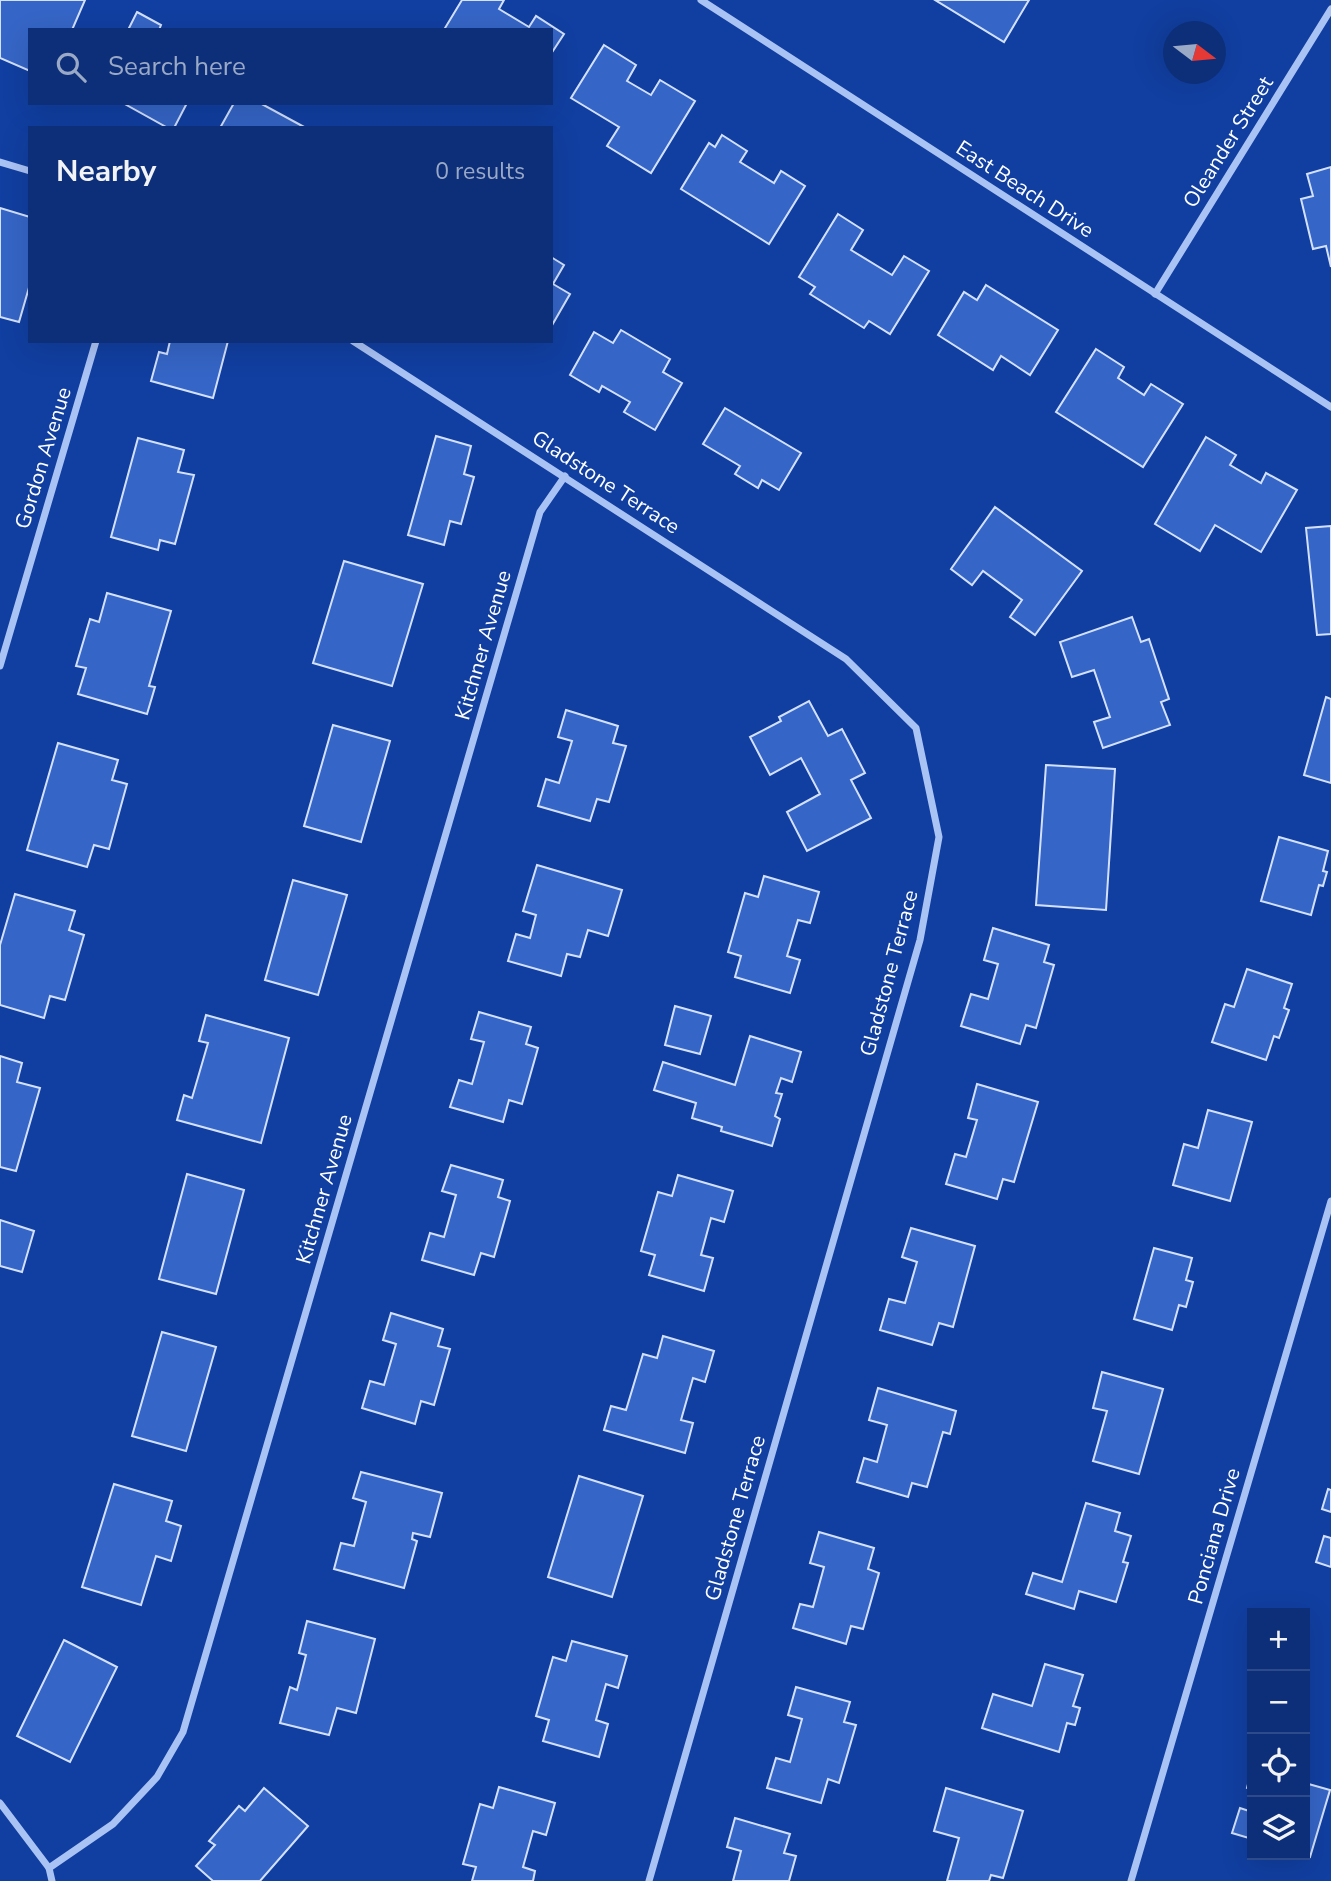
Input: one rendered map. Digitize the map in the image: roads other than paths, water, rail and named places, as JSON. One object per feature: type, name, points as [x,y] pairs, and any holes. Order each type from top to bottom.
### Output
[{"type":"street","name":"East Beach Drive","points":[[701,0],[1331,407]]},
{"type":"street","name":"Oleander Street","points":[[1155,294],[1331,9]]},
{"type":"street","points":[[0,162],[28,170]]},
{"type":"street","name":"Gordon Avenue","points":[[0,666],[95,343]]},
{"type":"street","name":"Gladstone Terrace","points":[[356,343],[846,659],[916,728],[939,837],[920,940],[649,1881]]},
{"type":"street","name":"Kitchner Avenue","points":[[48,1868],[113,1824],[157,1777],[183,1732],[540,512],[565,476]]},
{"type":"street","name":"Ponciana Drive","points":[[1131,1881],[1331,1201]]},
{"type":"street","points":[[0,1803],[48,1868],[52,1881]]}]
